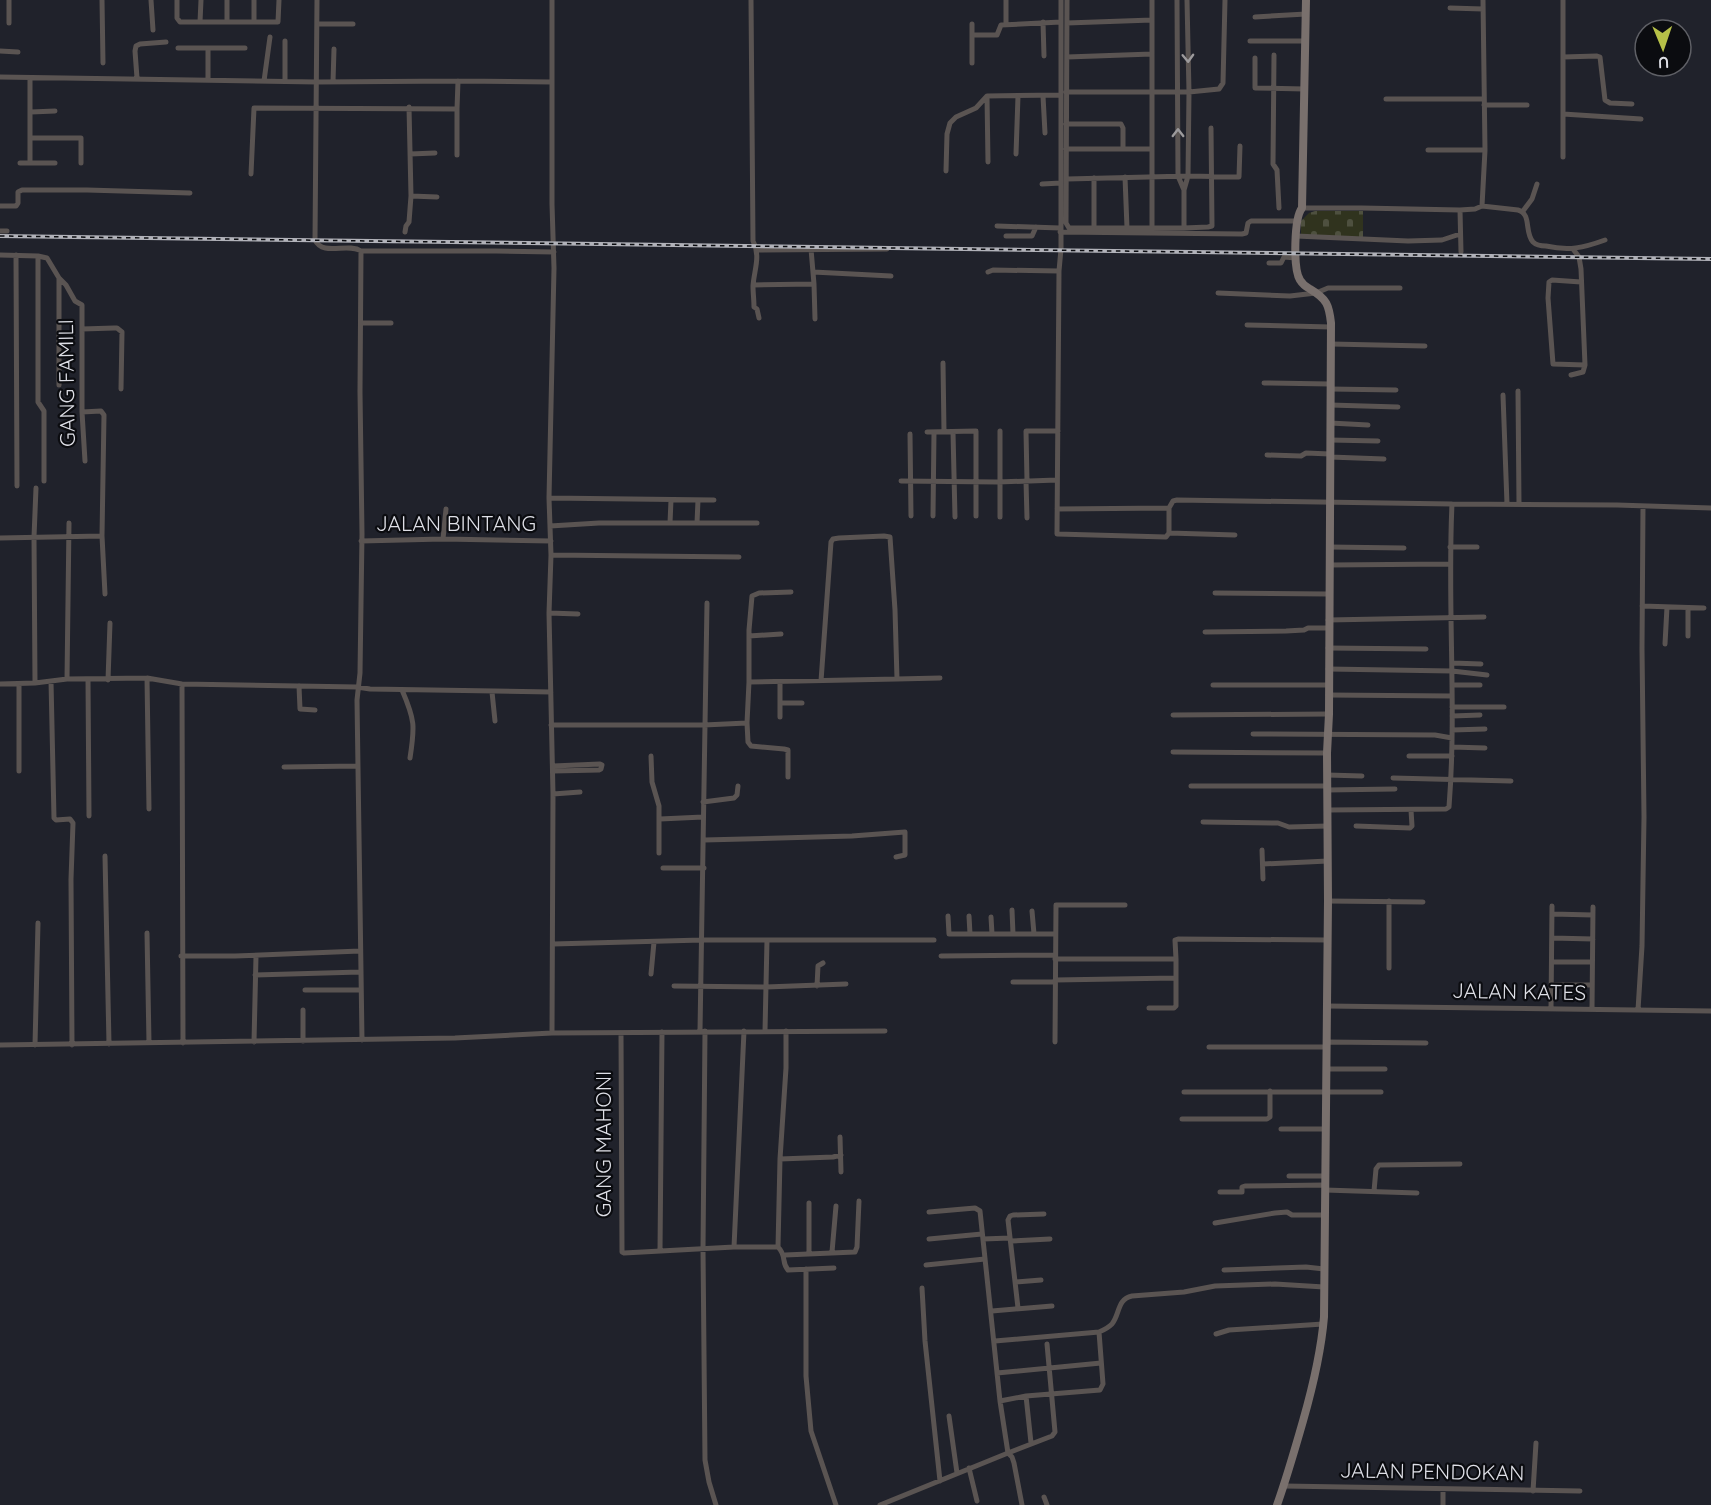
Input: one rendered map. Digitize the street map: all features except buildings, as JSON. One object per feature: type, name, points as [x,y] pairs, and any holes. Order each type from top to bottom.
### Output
[{"type":"main road","points":[[1277,1505],[1320,1357],[1324,1287],[1331,327],[1327,303],[1303,285],[1298,277],[1296,258],[1297,221],[1302,208],[1306,0]]},
{"type":"street","points":[[9,0],[9,23]]},
{"type":"street","points":[[102,0],[103,63]]},
{"type":"street","points":[[151,0],[153,30]]},
{"type":"street","points":[[177,0],[178,21],[180,22],[279,21],[279,0]]},
{"type":"street","points":[[200,22],[201,0]]},
{"type":"street","points":[[227,0],[227,22]]},
{"type":"street","points":[[254,0],[254,22]]},
{"type":"street","points":[[317,0],[315,240],[318,245],[324,248],[356,248],[361,251],[554,252]]},
{"type":"street","points":[[552,0],[554,252],[549,498],[551,541],[549,613],[554,794],[552,1033]]},
{"type":"street","points":[[751,0],[753,242],[758,250],[753,285],[754,307],[757,309],[759,318]]},
{"type":"street","points":[[1006,0],[1006,24]]},
{"type":"street","points":[[1061,0],[1067,57],[1064,93],[1066,149],[1059,271],[1057,534],[1165,538],[1169,533],[1168,508],[1173,501],[1177,500],[1711,508]]},
{"type":"street","points":[[1067,0],[1064,22],[1064,181],[1067,225],[1071,229],[1184,228],[1212,225],[1211,128]]},
{"type":"street","points":[[1152,0],[1152,228]]},
{"type":"street","points":[[1177,0],[1178,176],[1184,190]]},
{"type":"street","points":[[1184,228],[1184,190],[1188,176],[1187,0]]},
{"type":"street","points":[[946,171],[947,134],[950,123],[956,117],[976,108],[987,96],[1189,92],[1220,88],[1223,83],[1226,0]]},
{"type":"street","points":[[1482,206],[1485,150],[1483,0]]},
{"type":"street","points":[[1563,0],[1563,158]]},
{"type":"street","points":[[1450,8],[1483,9]]},
{"type":"street","points":[[1256,17],[1306,15]]},
{"type":"street","points":[[972,35],[997,35],[1000,25],[1006,24],[1152,21]]},
{"type":"street","points":[[1043,22],[1044,56]]},
{"type":"street","points":[[317,24],[353,24]]},
{"type":"street","points":[[972,24],[972,63]]},
{"type":"street","points":[[264,81],[270,37]]},
{"type":"street","points":[[285,41],[285,81]]},
{"type":"street","points":[[1250,41],[1305,41]]},
{"type":"street","points":[[137,78],[136,46],[166,42]]},
{"type":"street","points":[[178,48],[244,48]]},
{"type":"street","points":[[208,48],[208,80]]},
{"type":"street","points":[[333,82],[334,49]]},
{"type":"street","points":[[0,51],[18,52]]},
{"type":"street","points":[[1067,57],[1152,54]]},
{"type":"street","points":[[1274,55],[1273,164],[1277,170],[1279,208]]},
{"type":"street","points":[[1563,57],[1600,57],[1605,100],[1610,103],[1632,104]]},
{"type":"street","points":[[1255,58],[1255,88],[1305,89]]},
{"type":"street","points":[[0,77],[317,82],[552,82]]},
{"type":"street","points":[[30,78],[30,163]]},
{"type":"street","points":[[457,155],[458,81]]},
{"type":"street","points":[[987,96],[988,162]]},
{"type":"street","points":[[1016,154],[1018,96]]},
{"type":"street","points":[[1043,96],[1045,133]]},
{"type":"street","points":[[1386,99],[1527,105]]},
{"type":"street","points":[[405,232],[410,222],[411,196],[409,107]]},
{"type":"street","points":[[251,174],[254,108],[457,109]]},
{"type":"street","points":[[30,112],[55,111]]},
{"type":"street","points":[[1563,114],[1641,119]]},
{"type":"street","points":[[1066,124],[1121,124],[1123,149]]},
{"type":"street","points":[[30,138],[81,138],[81,163]]},
{"type":"street","points":[[1042,184],[1094,178],[1240,177],[1240,146]]},
{"type":"street","points":[[1066,149],[1152,149]]},
{"type":"street","points":[[1428,150],[1485,150]]},
{"type":"street","points":[[410,154],[435,153]]},
{"type":"street","points":[[20,163],[56,163]]},
{"type":"street","points":[[1125,177],[1126,228]]},
{"type":"street","points":[[1094,178],[1094,228]]},
{"type":"street","points":[[1522,211],[1532,199],[1537,184]]},
{"type":"street","points":[[0,207],[16,206],[18,192],[22,190],[190,194]]},
{"type":"street","points":[[411,196],[437,197]]},
{"type":"street","points":[[1302,208],[1461,210],[1482,206],[1522,211],[1526,215],[1529,235],[1533,242],[1541,246],[1572,249],[1605,240]]},
{"type":"street","points":[[1461,210],[1461,252]]},
{"type":"street","points":[[997,226],[1060,230],[1243,234],[1246,233],[1251,221],[1297,221]]},
{"type":"street","points":[[1006,236],[1032,236],[1036,227]]},
{"type":"street","points":[[1296,236],[1433,240],[1451,238],[1460,234]]},
{"type":"street","points":[[812,249],[815,319]]},
{"type":"street","points":[[758,250],[887,249]]},
{"type":"street","points":[[1570,375],[1583,372],[1585,365],[1581,269],[1579,257],[1572,249]]},
{"type":"street","points":[[361,251],[360,673],[357,687],[362,1040]]},
{"type":"street","points":[[0,255],[47,258],[59,278],[59,385]]},
{"type":"street","points":[[16,255],[17,486]]},
{"type":"street","points":[[38,256],[38,402],[44,411],[44,481]]},
{"type":"street","points":[[1269,263],[1281,263],[1283,257],[1296,258]]},
{"type":"street","points":[[988,273],[993,270],[1059,271]]},
{"type":"street","points":[[813,272],[891,276]]},
{"type":"street","name":"GANG FAMILI","points":[[59,278],[75,301],[82,305],[82,412],[85,461]]},
{"type":"street","points":[[1581,282],[1552,280],[1549,284],[1548,298],[1553,364],[1585,365]]},
{"type":"street","points":[[753,285],[814,284]]},
{"type":"street","points":[[1218,293],[1290,296],[1316,293],[1328,288],[1400,288]]},
{"type":"street","points":[[361,323],[392,322]]},
{"type":"street","points":[[1247,325],[1331,327]]},
{"type":"street","points":[[82,329],[117,328],[122,332],[121,388]]},
{"type":"street","points":[[1330,344],[1425,346]]},
{"type":"street","points":[[943,363],[944,432]]},
{"type":"street","points":[[1264,383],[1396,390]]},
{"type":"street","points":[[1518,391],[1519,504]]},
{"type":"street","points":[[1503,395],[1507,504]]},
{"type":"street","points":[[1330,405],[1398,407]]},
{"type":"street","points":[[82,412],[100,411],[104,415],[102,536],[105,594]]},
{"type":"street","points":[[1330,423],[1368,425]]},
{"type":"street","points":[[1027,518],[1026,431],[1058,430]]},
{"type":"street","points":[[933,516],[931,432],[976,431],[976,516]]},
{"type":"street","points":[[1000,431],[1000,517]]},
{"type":"street","points":[[953,432],[955,517]]},
{"type":"street","points":[[910,434],[911,516]]},
{"type":"street","points":[[1330,440],[1378,441]]},
{"type":"street","points":[[1267,455],[1301,456],[1306,453],[1384,459]]},
{"type":"street","points":[[901,481],[1057,480]]},
{"type":"street","points":[[35,683],[36,488]]},
{"type":"street","points":[[549,498],[714,500]]},
{"type":"street","points":[[670,523],[671,500]]},
{"type":"street","points":[[697,523],[698,500]]},
{"type":"street","points":[[1328,810],[1448,808],[1452,756],[1450,547],[1452,504]]},
{"type":"street","points":[[1638,1010],[1642,946],[1644,817],[1643,506]]},
{"type":"street","points":[[1057,509],[1168,508]]},
{"type":"street","points":[[443,539],[446,509]]},
{"type":"street","points":[[67,680],[69,523]]},
{"type":"street","points":[[550,526],[599,523],[757,523]]},
{"type":"street","points":[[1169,533],[1235,535]]},
{"type":"street","points":[[0,537],[102,536]]},
{"type":"street","points":[[821,681],[831,542],[839,538],[884,536],[890,537],[891,542],[897,679]]},
{"type":"street","name":"JALAN BINTANG","points":[[361,541],[443,539],[551,541]]},
{"type":"street","points":[[1329,547],[1404,548]]},
{"type":"street","points":[[1450,547],[1477,548]]},
{"type":"street","points":[[551,555],[739,557]]},
{"type":"street","points":[[1329,565],[1450,564]]},
{"type":"street","points":[[788,777],[788,750],[751,746],[748,742],[747,723],[751,599],[759,592],[791,592]]},
{"type":"street","points":[[1215,593],[1328,594]]},
{"type":"street","points":[[707,603],[702,940],[705,1460],[709,1482],[717,1505]]},
{"type":"street","points":[[1642,606],[1704,608]]},
{"type":"street","points":[[1665,644],[1667,607]]},
{"type":"street","points":[[1688,608],[1688,636]]},
{"type":"street","points":[[549,613],[578,614]]},
{"type":"street","points":[[1205,632],[1286,631],[1304,630],[1328,624],[1484,617]]},
{"type":"street","points":[[108,680],[110,624]]},
{"type":"street","points":[[749,636],[781,634]]},
{"type":"street","points":[[1328,648],[1426,650]]},
{"type":"street","points":[[1452,663],[1481,664]]},
{"type":"street","points":[[1328,669],[1452,671],[1487,675]]},
{"type":"street","points":[[0,684],[147,678],[182,684],[551,692]]},
{"type":"street","points":[[147,678],[148,809]]},
{"type":"street","points":[[749,682],[940,678]]},
{"type":"street","points":[[88,679],[89,816]]},
{"type":"street","points":[[51,681],[54,818],[71,820],[73,823],[72,1045]]},
{"type":"street","points":[[780,682],[780,717]]},
{"type":"street","points":[[19,684],[19,771]]},
{"type":"street","points":[[182,684],[183,1043]]},
{"type":"street","points":[[1213,685],[1328,685]]},
{"type":"street","points":[[1452,685],[1480,685]]},
{"type":"street","points":[[299,686],[300,709],[315,710]]},
{"type":"street","points":[[402,690],[413,718],[414,731],[410,758]]},
{"type":"street","points":[[492,692],[495,721]]},
{"type":"street","points":[[1328,695],[1452,696]]},
{"type":"street","points":[[781,703],[802,703]]},
{"type":"street","points":[[1452,707],[1504,706]]},
{"type":"street","points":[[1173,715],[1329,714]]},
{"type":"street","points":[[1452,716],[1480,715]]},
{"type":"street","points":[[551,725],[747,723]]},
{"type":"street","points":[[1452,730],[1485,729]]},
{"type":"street","points":[[1253,734],[1434,735],[1452,738]]},
{"type":"street","points":[[1452,747],[1485,748]]},
{"type":"street","points":[[1173,752],[1327,753]]},
{"type":"street","points":[[651,756],[652,782],[660,819],[659,853]]},
{"type":"street","points":[[1409,756],[1452,756]]},
{"type":"street","points":[[602,765],[602,769],[599,770],[553,768],[602,765]]},
{"type":"street","points":[[284,767],[358,766]]},
{"type":"street","points":[[1327,775],[1362,776]]},
{"type":"street","points":[[1393,778],[1511,781]]},
{"type":"street","points":[[704,802],[734,798],[738,786]]},
{"type":"street","points":[[1191,786],[1395,789]]},
{"type":"street","points":[[554,794],[580,792]]},
{"type":"street","points":[[1356,826],[1410,828],[1412,826],[1411,810]]},
{"type":"street","points":[[660,819],[703,817]]},
{"type":"street","points":[[1203,822],[1278,823],[1289,827],[1328,826]]},
{"type":"street","points":[[704,840],[852,836],[905,832],[905,855],[896,857]]},
{"type":"street","points":[[1262,850],[1263,879]]},
{"type":"street","points":[[105,856],[109,1044]]},
{"type":"street","points":[[1263,864],[1328,861]]},
{"type":"street","points":[[663,868],[704,868]]},
{"type":"street","points":[[1328,901],[1423,902]]},
{"type":"street","points":[[1389,902],[1389,968]]},
{"type":"street","points":[[1056,1042],[1056,905],[1125,905]]},
{"type":"street","points":[[1551,1009],[1552,906]]},
{"type":"street","points":[[1592,1009],[1593,907]]},
{"type":"street","points":[[1012,910],[1013,934]]},
{"type":"street","points":[[1032,911],[1034,934]]},
{"type":"street","points":[[1552,914],[1593,915]]},
{"type":"street","points":[[948,916],[949,934],[1055,934]]},
{"type":"street","points":[[969,916],[969,934]]},
{"type":"street","points":[[991,917],[992,934]]},
{"type":"street","points":[[35,1045],[38,924]]},
{"type":"street","points":[[147,933],[149,1043]]},
{"type":"street","points":[[1552,938],[1593,939]]},
{"type":"street","points":[[1149,1008],[1175,1007],[1175,943],[1178,939],[1328,940]]},
{"type":"street","points":[[553,944],[702,940],[934,940]]},
{"type":"street","points":[[765,1030],[767,940]]},
{"type":"street","points":[[651,974],[654,942]]},
{"type":"street","points":[[181,956],[256,956],[360,951]]},
{"type":"street","points":[[254,1042],[256,956]]},
{"type":"street","points":[[941,956],[1176,959]]},
{"type":"street","points":[[1552,962],[1592,962]]},
{"type":"street","points":[[817,986],[818,966],[823,963]]},
{"type":"street","points":[[255,975],[360,972]]},
{"type":"street","points":[[1013,982],[1176,978]]},
{"type":"street","points":[[674,986],[766,987],[846,984]]},
{"type":"street","points":[[1551,985],[1592,985]]},
{"type":"street","points":[[305,990],[361,990]]},
{"type":"street","name":"JALAN KATES","points":[[1327,1006],[1711,1011]]},
{"type":"street","points":[[303,1010],[303,1041]]},
{"type":"street","points":[[0,1046],[455,1038],[552,1033],[744,1030],[885,1031]]},
{"type":"street","points":[[734,1247],[744,1030]]},
{"type":"street","points":[[786,1031],[778,1247],[784,1255],[785,1267],[788,1270],[834,1268]]},
{"type":"street","points":[[662,1032],[660,1251],[778,1247]]},
{"type":"street","name":"GANG MAHONI","points":[[621,1033],[621,1249],[624,1253],[660,1251]]},
{"type":"street","points":[[1209,1047],[1426,1043]]},
{"type":"street","points":[[1326,1069],[1385,1069]]},
{"type":"street","points":[[1182,1119],[1267,1119],[1270,1117],[1270,1091]]},
{"type":"street","points":[[1184,1092],[1381,1092]]},
{"type":"street","points":[[1281,1129],[1326,1129]]},
{"type":"street","points":[[840,1137],[841,1172]]},
{"type":"street","points":[[780,1159],[841,1155]]},
{"type":"street","points":[[1374,1191],[1376,1169],[1379,1165],[1460,1164]]},
{"type":"street","points":[[1289,1176],[1325,1176]]},
{"type":"street","points":[[1220,1192],[1241,1192],[1242,1187],[1245,1186],[1417,1193]]},
{"type":"street","points":[[784,1255],[857,1250],[859,1201]]},
{"type":"street","points":[[809,1203],[809,1253]]},
{"type":"street","points":[[832,1252],[836,1206]]},
{"type":"street","points":[[929,1212],[975,1208],[980,1213],[1000,1401],[1008,1453],[1014,1463],[1022,1505]]},
{"type":"street","points":[[1215,1223],[1287,1212],[1290,1215],[1325,1215]]},
{"type":"street","points":[[1018,1308],[1008,1220],[1011,1215],[1044,1214]]},
{"type":"street","points":[[929,1239],[982,1236],[1010,1240],[1050,1239]]},
{"type":"street","points":[[926,1265],[985,1259]]},
{"type":"street","points":[[1224,1270],[1312,1268],[1324,1272]]},
{"type":"street","points":[[806,1269],[810,1423],[814,1442],[836,1505]]},
{"type":"street","points":[[1016,1282],[1041,1280]]},
{"type":"street","points":[[995,1341],[1099,1332],[1111,1325],[1122,1301],[1128,1297],[1184,1292],[1215,1286],[1275,1284],[1324,1287]]},
{"type":"street","points":[[922,1288],[925,1341],[940,1481]]},
{"type":"street","points":[[992,1311],[1052,1306]]},
{"type":"street","points":[[1216,1334],[1229,1330],[1323,1324]]},
{"type":"street","points":[[1000,1401],[1026,1396],[1101,1390],[1103,1387],[1099,1332]]},
{"type":"street","points":[[880,1505],[1052,1436],[1055,1432],[1047,1344]]},
{"type":"street","points":[[997,1373],[1101,1363]]},
{"type":"street","points":[[1026,1396],[1031,1443]]},
{"type":"street","points":[[950,1416],[957,1473]]},
{"type":"street","points":[[1533,1491],[1536,1443]]},
{"type":"street","points":[[969,1468],[976,1501]]},
{"type":"street","name":"JALAN PENDOKAN","points":[[1284,1486],[1580,1491]]},
{"type":"street","points":[[1443,1490],[1443,1505]]},
{"type":"street","points":[[1044,1497],[1047,1505]]},
{"type":"green space","points":[[1363,211],[1363,238],[1301,235],[1301,221],[1309,213]]},
{"type":"railway","points":[[0,236],[1711,259]]}]
